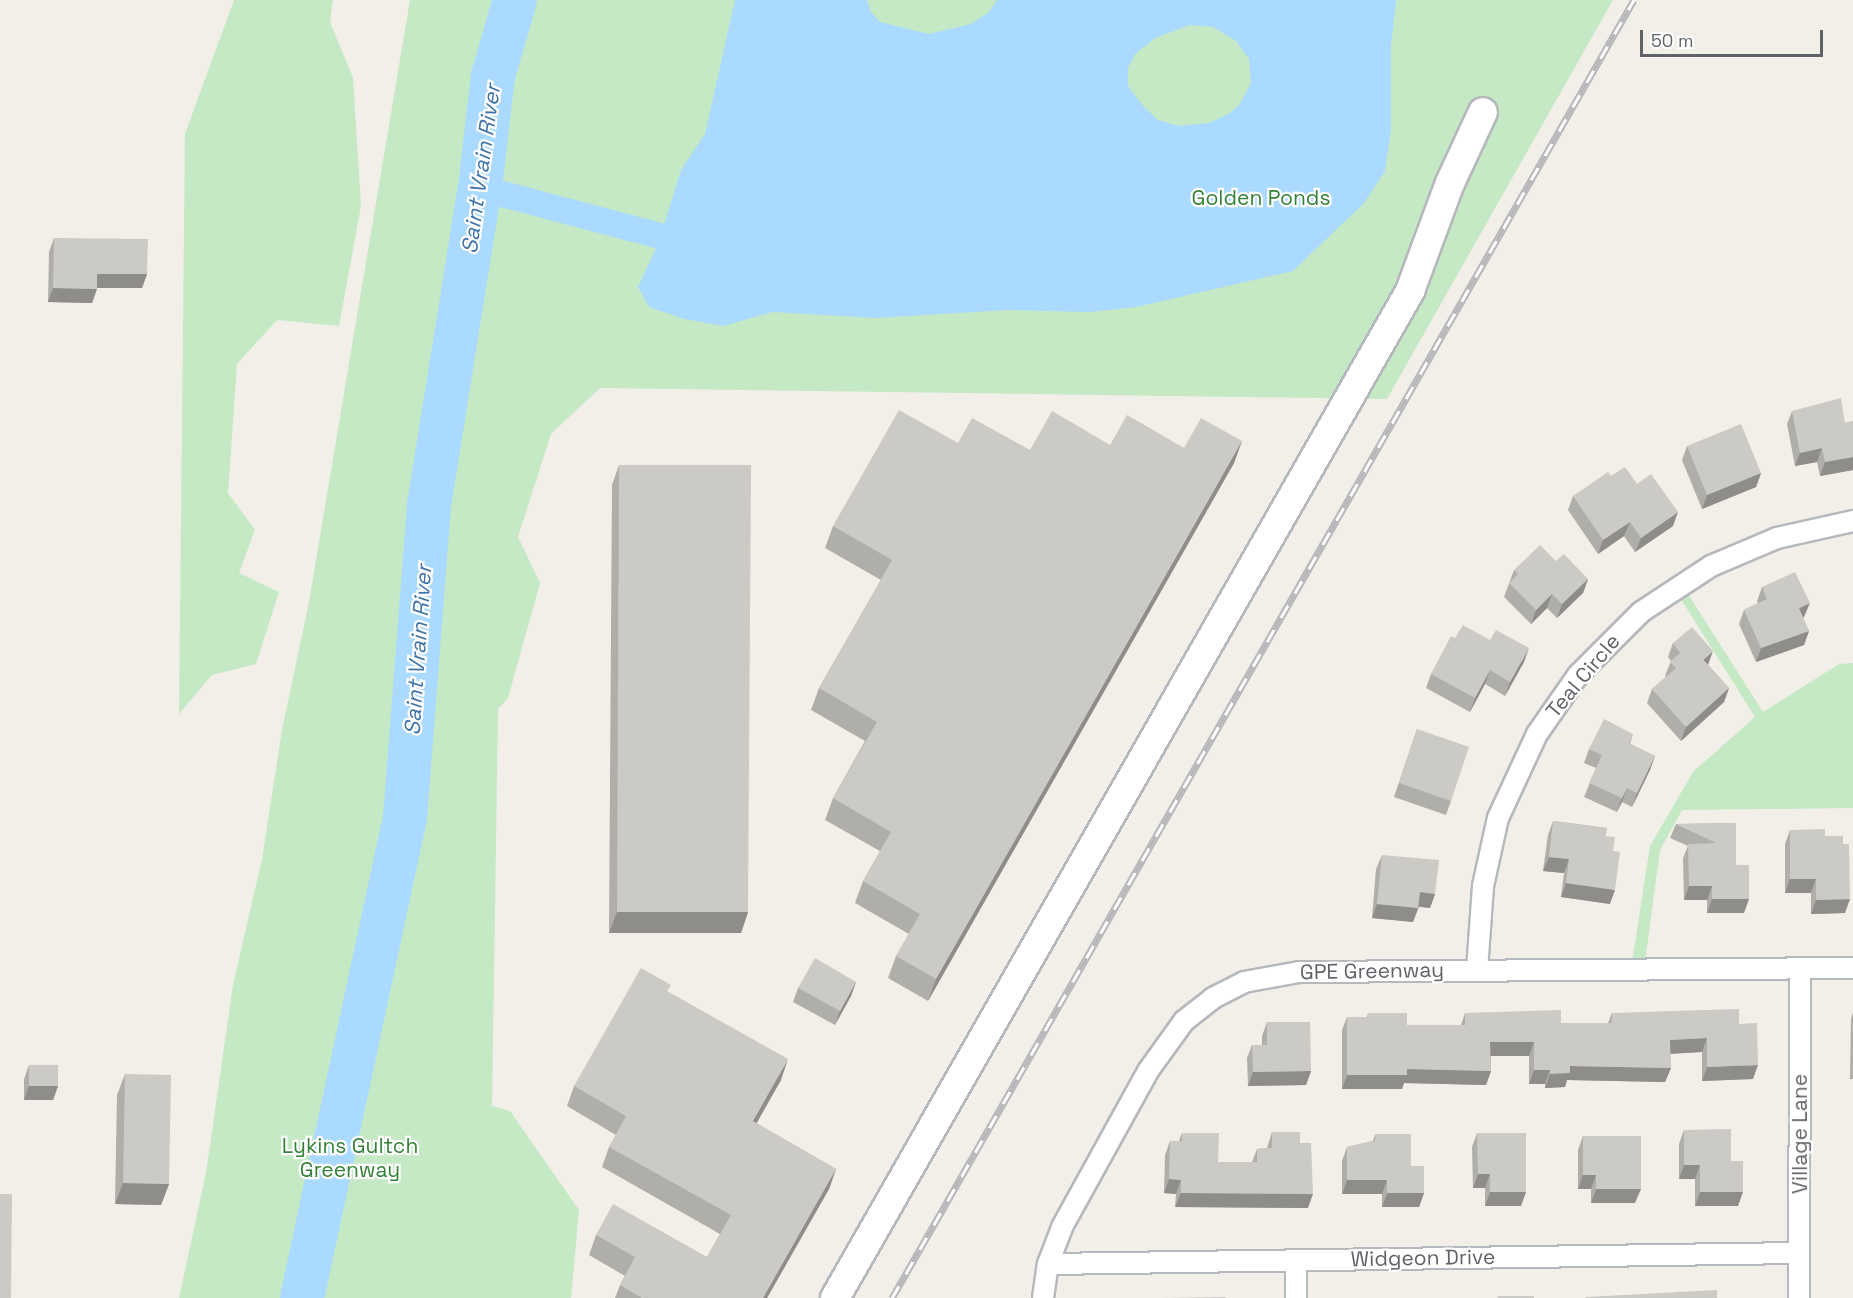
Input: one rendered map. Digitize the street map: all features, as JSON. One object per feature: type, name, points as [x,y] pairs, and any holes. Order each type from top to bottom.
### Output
[{"type":"street","points":[[835,1298],[1410,291],[1447,189],[1483,112]]},
{"type":"street","name":"Teal Circle","points":[[1477,969],[1483,886],[1498,818],[1537,734],[1578,675],[1641,612],[1711,566],[1777,538],[1853,521]]},
{"type":"street","name":"GPE Greenway","points":[[1043,1298],[1048,1264],[1079,1194],[1148,1071],[1171,1036],[1198,1008],[1244,982],[1280,974],[1477,969],[1853,968]]},
{"type":"street","name":"Village Lane","points":[[1799,1298],[1800,969]]},
{"type":"street","name":"Widgeon Drive","points":[[1048,1264],[1799,1253]]},
{"type":"street","points":[[1296,1260],[1296,1298]]},
{"type":"green space","points":[[234,0],[333,0],[330,22],[353,78],[361,206],[339,326],[277,320],[237,364],[228,493],[255,530],[239,573],[279,592],[256,664],[212,675],[179,714],[185,134]]},
{"type":"green space","points":[[410,0],[1613,0],[1387,399],[600,388],[551,434],[518,537],[540,583],[508,698],[498,709],[492,1106],[510,1111],[579,1210],[571,1298],[179,1298],[206,1173],[233,985],[262,859],[282,730],[309,602]]},
{"type":"green space","points":[[1681,583],[1763,712],[1839,664],[1853,663],[1853,808],[1682,810],[1660,850],[1644,969],[1631,969],[1650,846],[1693,772],[1755,717],[1674,588]]},
{"type":"water","points":[[735,0],[867,0],[871,12],[880,22],[929,34],[971,24],[989,12],[997,0],[1396,0],[1391,46],[1391,130],[1385,171],[1364,203],[1293,271],[1136,307],[1089,312],[1008,310],[875,318],[773,312],[723,326],[684,319],[649,307],[638,287],[658,244],[681,170],[705,134]],"holes":[[[1190,25],[1213,27],[1236,41],[1249,59],[1251,83],[1240,104],[1230,113],[1209,123],[1178,126],[1158,120],[1144,107],[1128,86],[1128,68],[1135,54],[1155,38]]]},
{"type":"building","points":[[54,238],[148,239],[147,274],[97,274],[97,289],[53,288]]},
{"type":"building","points":[[1841,398],[1845,423],[1853,421],[1853,457],[1825,462],[1822,448],[1800,453],[1792,411]]},
{"type":"building","points":[[899,410],[958,443],[972,418],[1030,450],[1052,411],[1110,445],[1127,415],[1184,448],[1201,418],[1242,441],[936,979],[896,956],[920,914],[863,881],[891,832],[833,798],[877,722],[819,688],[892,560],[833,526]]},
{"type":"building","points":[[1741,424],[1761,473],[1707,495],[1687,446]]},
{"type":"building","points":[[619,465],[751,465],[748,912],[617,912]]},
{"type":"building","points":[[1625,467],[1637,484],[1651,474],[1678,512],[1641,538],[1630,522],[1603,540],[1573,496],[1608,472],[1611,476]]},
{"type":"building","points":[[1540,545],[1556,561],[1564,554],[1588,579],[1562,604],[1552,594],[1536,610],[1509,583],[1518,574],[1514,570]]},
{"type":"building","points":[[1795,572],[1810,603],[1799,608],[1809,631],[1761,648],[1744,610],[1767,599],[1762,587]]},
{"type":"building","points":[[1463,625],[1490,640],[1496,630],[1529,648],[1510,682],[1490,670],[1475,698],[1431,674],[1451,636],[1455,638]]},
{"type":"building","points":[[1692,627],[1713,651],[1703,660],[1729,688],[1686,727],[1652,689],[1676,668],[1670,662],[1680,653],[1673,643]]},
{"type":"building","points":[[1604,719],[1633,734],[1629,743],[1655,756],[1637,793],[1627,788],[1622,798],[1589,783],[1602,755],[1589,749]]},
{"type":"building","points":[[1417,729],[1469,747],[1451,801],[1399,783]]},
{"type":"building","points":[[1553,821],[1607,828],[1604,836],[1615,837],[1613,851],[1620,852],[1615,890],[1566,883],[1569,859],[1549,857]]},
{"type":"building","points":[[1736,823],[1736,865],[1749,865],[1749,899],[1712,899],[1712,886],[1689,886],[1688,844],[1716,843],[1676,824]]},
{"type":"building","points":[[1825,829],[1825,836],[1843,836],[1843,844],[1849,844],[1850,899],[1816,900],[1816,879],[1790,879],[1790,830]]},
{"type":"building","points":[[1382,855],[1439,860],[1435,894],[1420,892],[1418,908],[1377,904]]},
{"type":"building","points":[[815,958],[856,982],[840,1011],[798,988]]},
{"type":"building","points":[[641,968],[671,985],[667,991],[788,1059],[753,1121],[836,1169],[763,1298],[642,1298],[620,1285],[635,1257],[596,1235],[613,1204],[707,1257],[731,1215],[609,1147],[626,1116],[574,1086]]},
{"type":"building","points":[[1739,1009],[1739,1024],[1757,1023],[1758,1065],[1707,1067],[1707,1038],[1670,1040],[1671,1068],[1570,1066],[1570,1073],[1550,1074],[1550,1070],[1534,1070],[1534,1042],[1490,1042],[1491,1071],[1407,1069],[1407,1075],[1347,1075],[1347,1017],[1368,1017],[1368,1013],[1407,1013],[1407,1025],[1465,1025],[1465,1013],[1561,1010],[1561,1023],[1612,1023],[1612,1013]]},
{"type":"building","points":[[1267,1022],[1310,1022],[1311,1071],[1253,1072],[1252,1045],[1267,1045]]},
{"type":"building","points":[[29,1065],[58,1065],[58,1086],[29,1086]]},
{"type":"building","points":[[125,1074],[171,1075],[169,1184],[123,1183]]},
{"type":"building","points":[[1731,1129],[1731,1161],[1743,1161],[1743,1192],[1700,1192],[1700,1165],[1684,1165],[1684,1130]]},
{"type":"building","points":[[1272,1132],[1300,1132],[1300,1143],[1311,1143],[1313,1194],[1181,1193],[1181,1180],[1169,1179],[1170,1141],[1182,1141],[1182,1133],[1219,1133],[1218,1162],[1257,1162],[1257,1149],[1272,1148]]},
{"type":"building","points":[[1477,1133],[1526,1133],[1526,1192],[1490,1192],[1490,1174],[1478,1174]]},
{"type":"building","points":[[1375,1134],[1411,1134],[1411,1166],[1424,1166],[1424,1193],[1387,1193],[1387,1180],[1347,1180],[1347,1147],[1375,1141]]},
{"type":"building","points":[[1583,1136],[1641,1136],[1641,1189],[1596,1189],[1596,1175],[1583,1175]]},
{"type":"building","points":[[0,1194],[12,1194],[11,1298],[0,1298]]},
{"type":"building","points":[[1717,1290],[1717,1298],[1586,1298],[1586,1297]]},
{"type":"building","points":[[1497,1296],[1534,1296],[1534,1298],[1498,1298]]},
{"type":"building","points":[[1226,1297],[1226,1298],[1163,1298]]},
{"type":"waterway","name":"Saint Vrain River","points":[[302,1298],[405,818],[429,505],[480,188],[493,76],[515,0]]},
{"type":"waterway","points":[[480,188],[660,236]]},
{"type":"railway","points":[[892,1298],[1634,0]]},
{"type":"park label","name":"Golden Ponds","points":[[1261,198]]},
{"type":"park label","name":"Lykins Gultch Greenway","points":[[350,1158]]}]
